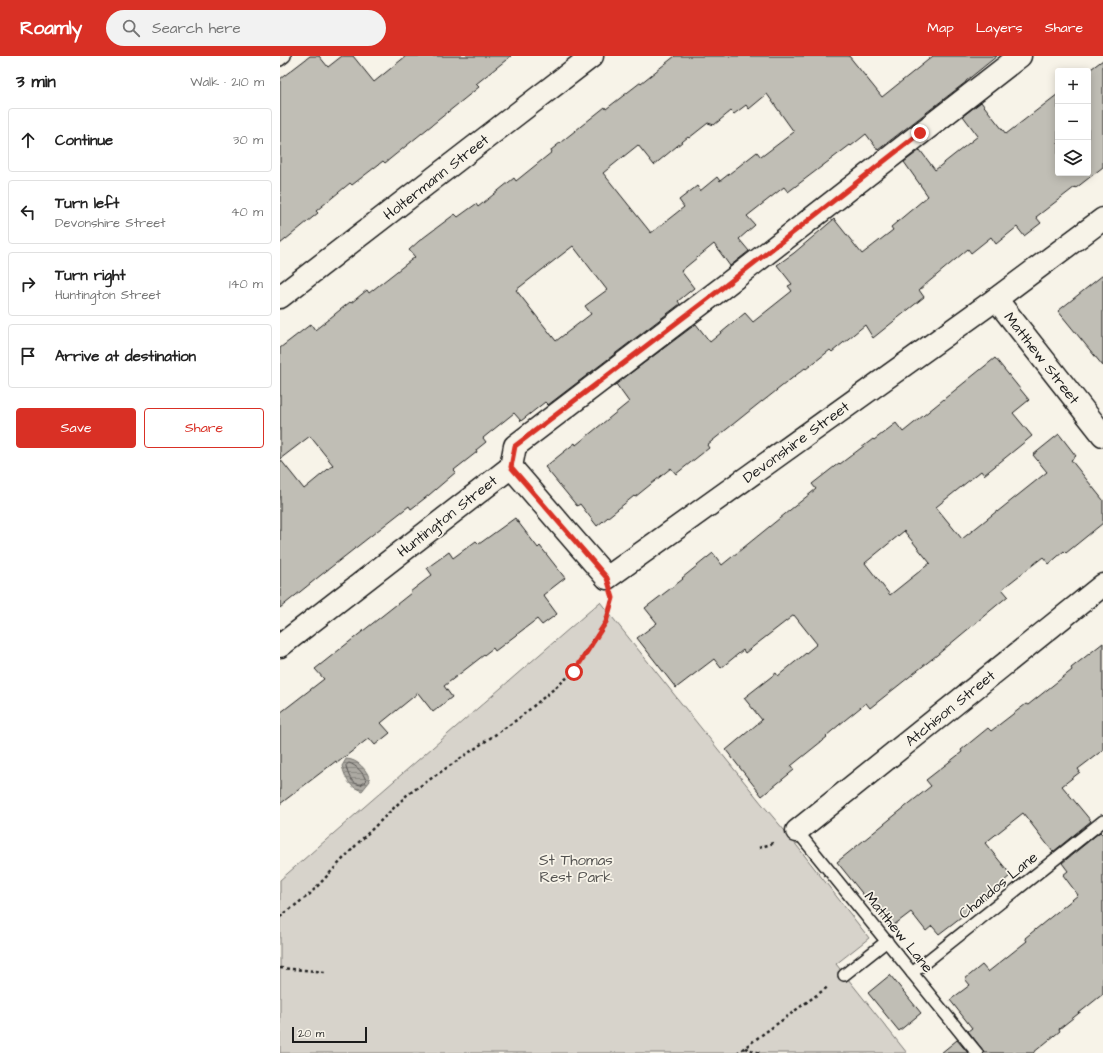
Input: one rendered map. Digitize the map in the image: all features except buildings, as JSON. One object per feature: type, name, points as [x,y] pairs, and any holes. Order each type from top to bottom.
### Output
[{"type":"street","name":"Holtermann Street","points":[[280,297],[592,56]]},
{"type":"street","name":"Huntington Street","points":[[280,646],[511,467],[515,446],[726,285],[1020,56]]},
{"type":"street","name":"Devonshire Street","points":[[607,578],[996,299],[1103,219]]},
{"type":"street","name":"Matthew Street","points":[[996,299],[1103,435]]},
{"type":"street","points":[[511,467],[607,578]]},
{"type":"street","name":"Atchison Street","points":[[798,831],[1103,585]]},
{"type":"lane","points":[[280,60],[285,56]]},
{"type":"lane","name":"Chandos Lane","points":[[912,973],[1103,821]]},
{"type":"lane","name":"Matthew Lane","points":[[798,831],[977,1053]]},
{"type":"lane","points":[[844,975],[887,941]]},
{"type":"path","points":[[280,917],[310,894],[360,841],[407,795],[518,719],[574,672],[606,622],[613,598],[607,578]]},
{"type":"path","points":[[280,968],[326,972]]},
{"type":"path","points":[[738,1053],[844,975]]},
{"type":"path","points":[[744,1048],[760,1053]]},
{"type":"green space","name":"St Thomas Rest Park","points":[[600,602],[790,837],[869,938],[836,964],[907,1053],[280,1053],[280,880]]},
{"type":"water","points":[[346,759],[350,759],[358,763],[369,777],[370,781],[362,791],[354,787],[346,778],[342,766]]},
{"type":"route","points":[[574,672],[606,622],[613,598],[607,578],[511,467],[515,446],[726,285],[920,133]]}]
